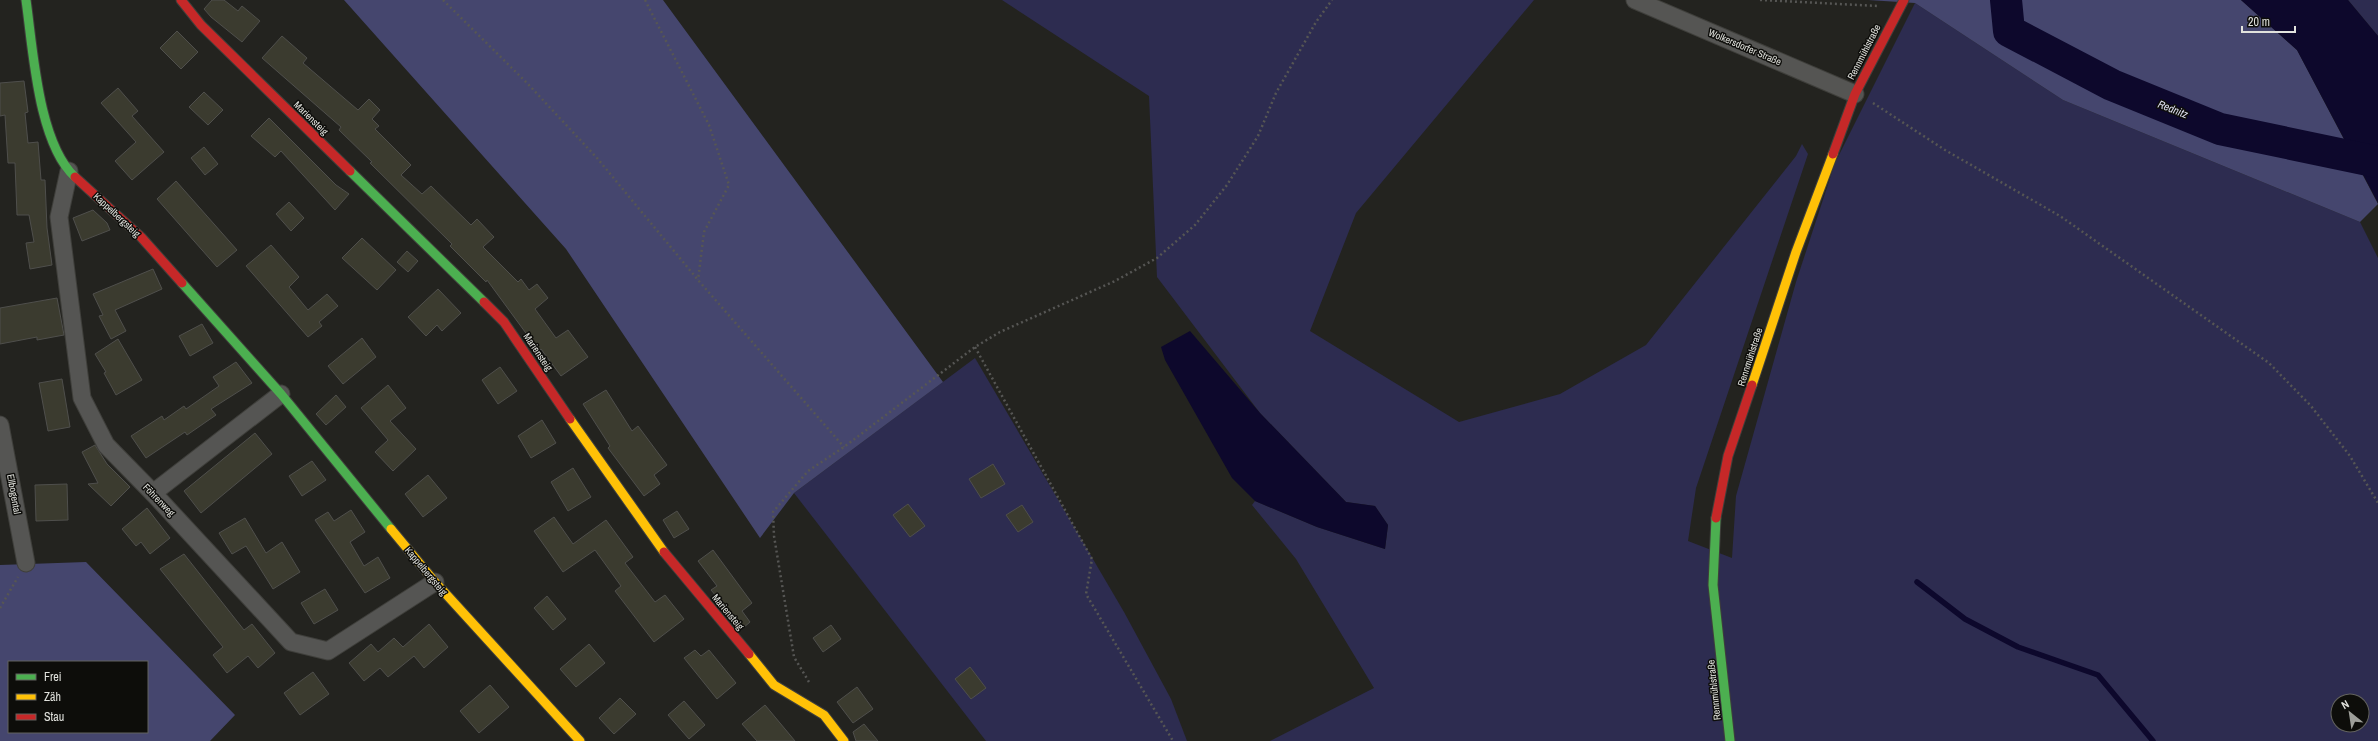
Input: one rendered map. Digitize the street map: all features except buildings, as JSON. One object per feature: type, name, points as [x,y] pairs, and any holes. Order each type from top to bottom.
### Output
[{"type":"street","name":"Kappelbergsteig","points":[[26,0],[38,93],[48,131],[69,171],[141,237],[281,394],[435,582],[580,741]]},
{"type":"street","name":"Mariensteig","points":[[181,0],[201,25],[504,322],[615,485],[668,557],[774,685],[824,715],[844,741]]},
{"type":"street","name":"Wolkersdorfer Straße","points":[[1635,0],[1854,94]]},
{"type":"street","name":"Rennmühlstraße","points":[[1730,741],[1713,585],[1716,509],[1728,456],[1796,252],[1854,94],[1904,0]]},
{"type":"street","name":"Föhrenweg","points":[[69,171],[59,217],[82,398],[106,445],[154,493],[291,642],[328,651],[435,582]]},
{"type":"street","points":[[154,493],[281,394]]},
{"type":"street","name":"Ellbogental","points":[[0,425],[26,563]]},
{"type":"path","points":[[443,0],[528,84],[597,158],[698,280],[844,447]]},
{"type":"path","points":[[645,0],[709,126],[729,185],[704,232],[698,280]]},
{"type":"path","points":[[812,687],[794,657],[774,536],[772,512],[808,471],[844,447],[975,347],[1000,332],[1115,281],[1157,258],[1195,225],[1227,185],[1258,136],[1276,94],[1316,22],[1332,0]]},
{"type":"path","points":[[1760,0],[1887,7]]},
{"type":"path","points":[[1854,94],[2060,216],[2269,363],[2311,406],[2350,456],[2378,503]]},
{"type":"path","points":[[975,347],[1092,559],[1086,594],[1173,741]]},
{"type":"path","points":[[0,608],[26,563]]},
{"type":"shaded area","points":[[344,0],[663,0],[943,382],[794,493],[760,538],[566,249]]},
{"type":"shaded area","points":[[1002,0],[1534,0],[1356,213],[1310,331],[1459,422],[1560,394],[1646,345],[1796,156],[1802,144],[1808,154],[1696,488],[1688,541],[1732,558],[1736,496],[1796,282],[1835,163],[1915,3],[2063,100],[2360,222],[2378,258],[2378,741],[1270,741],[1374,688],[1296,559],[1252,505],[1255,501],[1317,527],[1385,549],[1388,525],[1375,506],[1346,502],[1260,413],[1157,277],[1149,96]]},
{"type":"shaded area","points":[[1868,0],[2241,0],[2297,50],[2378,204],[2360,222],[2063,100],[1915,3]]},
{"type":"shaded area","points":[[2241,0],[2348,0],[2378,36],[2378,203],[2297,50]]},
{"type":"shaded area","points":[[2348,0],[2378,0],[2378,36]]},
{"type":"shaded area","points":[[1190,331],[1260,413],[1346,502],[1375,506],[1388,525],[1385,549],[1317,527],[1255,501],[1232,478],[1165,360],[1161,347]]},
{"type":"shaded area","points":[[975,358],[1124,612],[1171,699],[1187,741],[986,741],[794,493]]},
{"type":"shaded area","points":[[86,562],[235,715],[210,741],[0,741],[0,565]]},
{"type":"waterway","name":"Rednitz","points":[[2006,0],[2009,31],[2112,85],[2220,129],[2378,162]]},
{"type":"waterway","points":[[1917,582],[1965,619],[2018,647],[2098,675],[2153,741]]},
{"type":"traffic: fast","points":[[26,0],[35,69],[45,119],[53,142],[63,162],[75,177]]},
{"type":"traffic: fast","points":[[350,171],[484,302]]},
{"type":"traffic: fast","points":[[182,283],[281,394],[391,529]]},
{"type":"traffic: fast","points":[[1716,518],[1713,585],[1730,741]]},
{"type":"traffic: slow","points":[[1752,385],[1796,252],[1833,154]]},
{"type":"traffic: slow","points":[[570,419],[664,552]]},
{"type":"traffic: slow","points":[[391,529],[435,582],[580,741]]},
{"type":"traffic: slow","points":[[749,654],[774,685],[824,715],[844,741]]},
{"type":"traffic: jam","points":[[181,0],[201,25],[350,171]]},
{"type":"traffic: jam","points":[[1833,154],[1855,94],[1904,0]]},
{"type":"traffic: jam","points":[[75,177],[141,237],[182,283]]},
{"type":"traffic: jam","points":[[484,302],[504,322],[570,419]]},
{"type":"traffic: jam","points":[[1716,518],[1728,456],[1752,385]]},
{"type":"traffic: jam","points":[[664,552],[749,654]]}]
